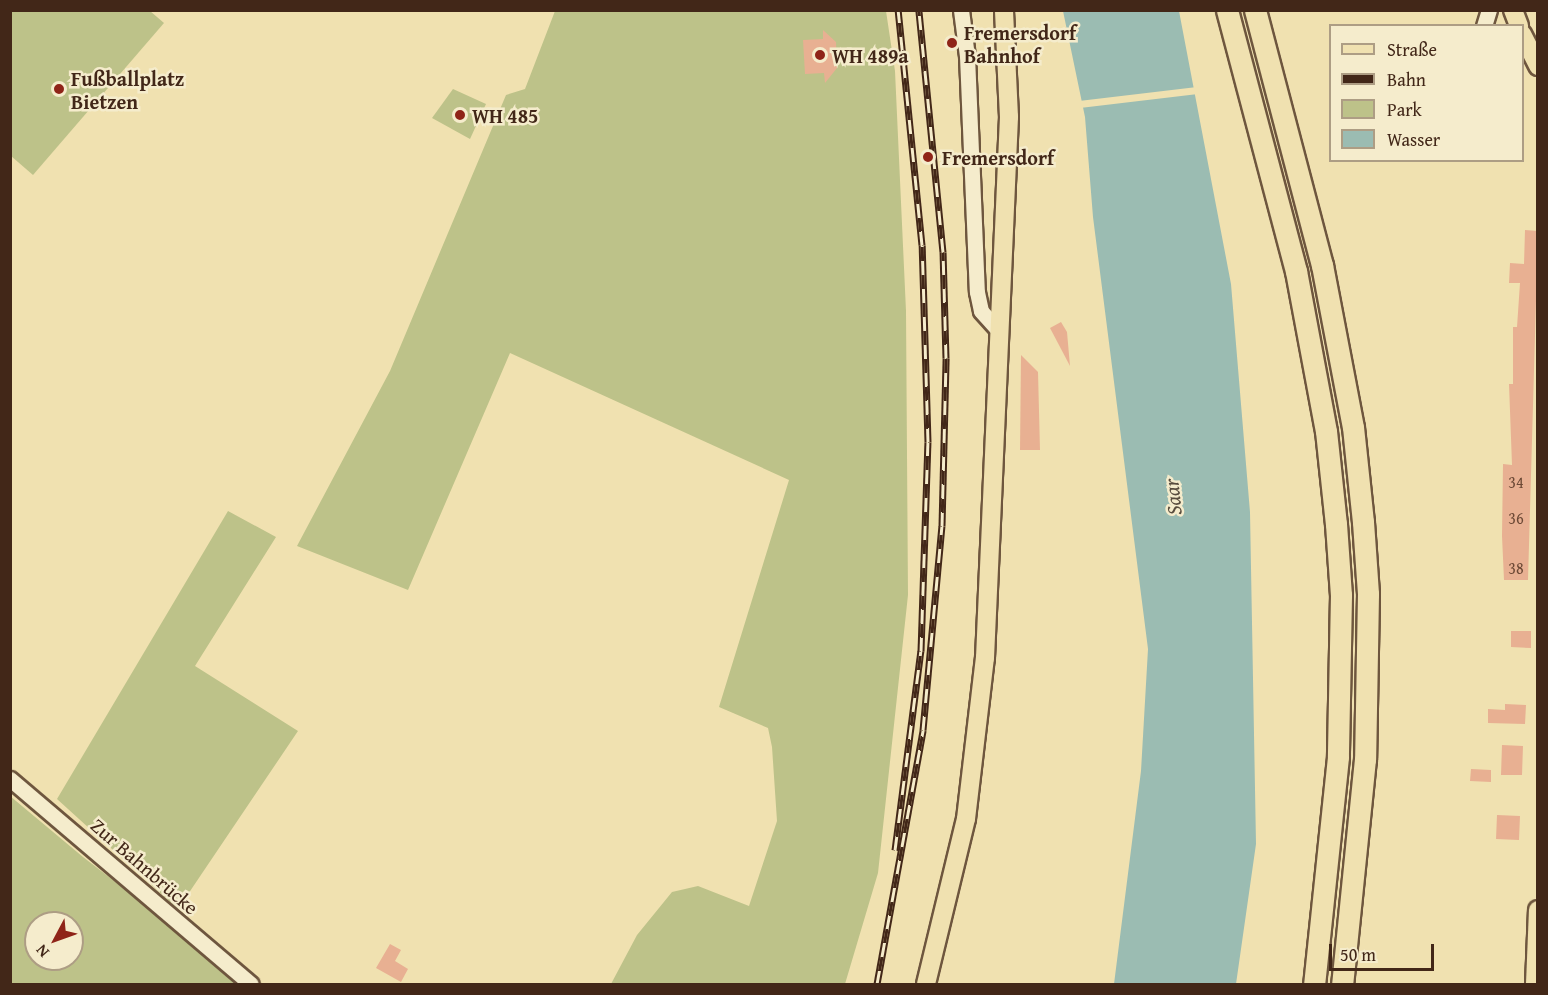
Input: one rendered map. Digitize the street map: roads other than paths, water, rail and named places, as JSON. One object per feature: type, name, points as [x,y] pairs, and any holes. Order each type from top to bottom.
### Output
[{"type":"highway","points":[[1227,10],[1296,271],[1326,431],[1336,524],[1341,594],[1338,757],[1314,984]]},
{"type":"highway","points":[[1255,10],[1332,310],[1353,427],[1363,522],[1368,594],[1365,759],[1342,984]]},
{"type":"main road","points":[[927,984],[957,869],[977,744],[990,582],[1009,117],[1004,10]]},
{"type":"main road","points":[[1524,38],[1538,66]]},
{"type":"main road","points":[[1535,984],[1538,910]]},
{"type":"street","points":[[961,10],[967,56],[977,292],[981,311],[1000,332]]},
{"type":"street","name":"Zur Bahnbrücke","points":[[10,779],[251,984]]},
{"type":"water","name":"Saar","points":[[1063,11],[1179,11],[1231,284],[1250,512],[1256,844],[1236,984],[1114,984],[1141,771],[1148,649],[1093,217],[1085,117]]},
{"type":"railway","points":[[895,850],[921,651],[928,442],[922,245],[898,10]]},
{"type":"railway","points":[[877,984],[923,730],[942,526],[946,358],[943,252],[919,10]]},
{"type":"place","name":"Fremersdorf Bahnhof","points":[[952,43]]},
{"type":"place","name":"WH 489a","points":[[820,55]]},
{"type":"place","name":"Fußballplatz Bietzen","points":[[59,89]]},
{"type":"place","name":"WH 485","points":[[460,115]]},
{"type":"place","name":"Fremersdorf","points":[[928,157]]}]
